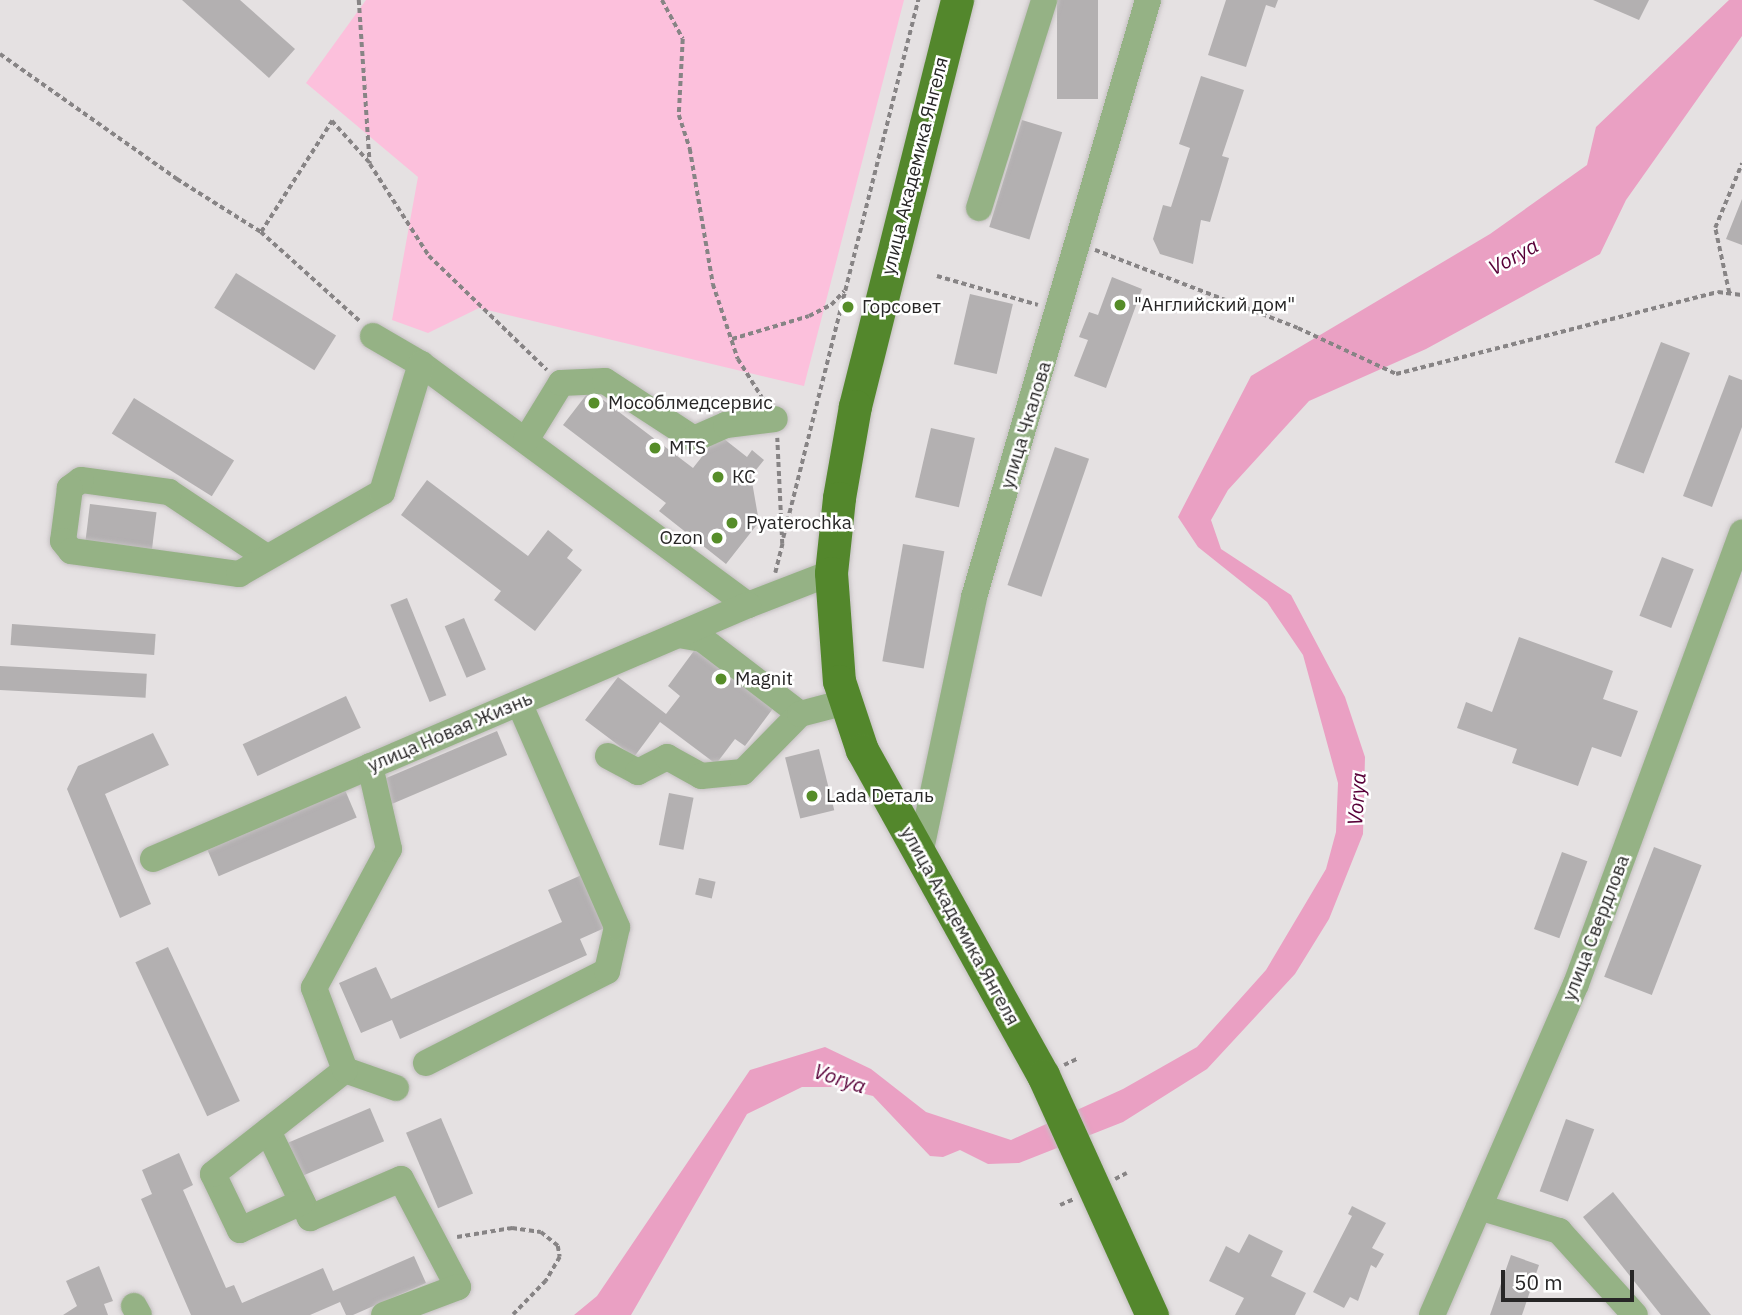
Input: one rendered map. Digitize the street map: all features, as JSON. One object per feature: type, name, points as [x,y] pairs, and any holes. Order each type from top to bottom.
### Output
[{"type":"main road","name":"улица Академика Янгеля","points":[[957,0],[855,406],[831,573],[839,681],[862,750],[1043,1076],[1152,1315]]},
{"type":"street","points":[[979,208],[1044,0]]},
{"type":"street","name":"улица Чкалова","points":[[920,854],[974,597],[1080,245],[1148,0]]},
{"type":"street","points":[[373,336],[421,364],[748,605]]},
{"type":"street","points":[[265,556],[169,492],[80,480],[70,488],[63,541],[71,551],[239,574],[265,556],[382,492],[421,364]]},
{"type":"street","points":[[526,440],[561,383],[605,381],[694,439],[726,425],[775,419]]},
{"type":"street","name":"улица Свердлова","points":[[1432,1315],[1576,984],[1742,533]]},
{"type":"street","name":"улица Новая Жизнь","points":[[153,859],[748,605],[831,573]]},
{"type":"street","points":[[678,635],[702,639],[800,714]]},
{"type":"street","points":[[608,756],[638,772],[667,757],[701,776],[743,772],[800,714],[846,702]]},
{"type":"street","points":[[426,1063],[607,971],[617,927],[519,703]]},
{"type":"street","points":[[370,766],[389,849],[314,988],[345,1070],[396,1088]]},
{"type":"street","points":[[302,1202],[240,1230],[213,1174],[345,1070]]},
{"type":"street","points":[[268,1131],[310,1218],[401,1179],[458,1287],[384,1315]]},
{"type":"street","points":[[1479,1207],[1559,1231],[1635,1315]]},
{"type":"path","points":[[359,0],[370,164]]},
{"type":"path","points":[[662,0],[684,39],[679,115],[690,149],[713,284],[738,359],[775,419],[782,544]]},
{"type":"path","points":[[773,596],[782,544],[918,0]]},
{"type":"path","points":[[0,54],[261,232],[373,336]]},
{"type":"path","points":[[261,232],[332,121],[370,164],[429,256],[561,383]]},
{"type":"path","points":[[1728,293],[1714,228],[1742,163]]},
{"type":"path","points":[[1080,245],[1298,328],[1396,374],[1718,292],[1742,295]]},
{"type":"path","points":[[937,276],[1060,311]]},
{"type":"path","points":[[733,339],[809,316],[831,305],[845,289]]},
{"type":"path","points":[[434,1241],[513,1228],[541,1232],[558,1246],[560,1257],[546,1281],[513,1315]]},
{"type":"shaded area","points":[[366,0],[904,0],[804,386],[479,308],[428,333],[392,320],[418,177],[306,83]]},
{"type":"water","name":"Vorya","points":[[1729,0],[1742,0],[1742,36],[1626,200],[1600,254],[1426,349],[1309,401],[1228,490],[1211,520],[1221,549],[1291,595],[1345,697],[1365,757],[1363,834],[1329,919],[1295,974],[1207,1069],[1123,1122],[1019,1163],[988,1164],[960,1150],[943,1157],[930,1156],[873,1096],[836,1087],[802,1087],[747,1114],[631,1315],[574,1315],[597,1296],[750,1070],[825,1047],[871,1069],[926,1112],[1011,1140],[1123,1089],[1197,1047],[1266,970],[1326,869],[1336,832],[1338,783],[1303,655],[1267,602],[1198,547],[1178,517],[1251,376],[1490,234],[1587,165],[1596,127]]},
{"type":"building","points":[[182,0],[240,0],[295,49],[269,78]]},
{"type":"building","points":[[1057,0],[1098,0],[1098,99],[1057,99]]},
{"type":"building","points":[[1226,0],[1278,0],[1275,8],[1266,5],[1246,67],[1208,55]]},
{"type":"building","points":[[1593,0],[1649,0],[1639,20]]},
{"type":"building","points":[[1201,76],[1244,90],[1222,156],[1229,158],[1210,222],[1201,220],[1193,264],[1160,254],[1153,239],[1163,205],[1171,207],[1190,148],[1179,144]]},
{"type":"building","points":[[1022,120],[1062,132],[1029,239],[989,227]]},
{"type":"building","points":[[1742,199],[1742,245],[1726,239]]},
{"type":"building","points":[[236,273],[336,336],[314,370],[214,308]]},
{"type":"building","points":[[1112,277],[1142,289],[1106,388],[1074,376],[1088,340],[1079,337],[1089,312],[1098,315]]},
{"type":"building","points":[[970,294],[1013,304],[997,374],[954,364]]},
{"type":"building","points":[[1661,342],[1690,353],[1644,474],[1615,462]]},
{"type":"building","points":[[1729,375],[1742,380],[1742,427],[1712,507],[1683,496]]},
{"type":"building","points":[[590,390],[693,468],[719,435],[747,457],[752,450],[764,460],[751,476],[759,522],[726,564],[659,511],[666,503],[563,425]]},
{"type":"building","points":[[134,398],[234,461],[212,496],[112,434]]},
{"type":"building","points":[[931,428],[975,438],[959,507],[915,497]]},
{"type":"building","points":[[1055,447],[1089,459],[1042,597],[1007,585]]},
{"type":"building","points":[[427,480],[528,556],[548,530],[573,550],[567,558],[582,570],[535,631],[494,600],[501,591],[401,515]]},
{"type":"building","points":[[90,504],[157,512],[152,549],[85,541]]},
{"type":"building","points":[[903,544],[944,551],[924,668],[882,661]]},
{"type":"building","points":[[1662,557],[1694,569],[1671,628],[1639,616]]},
{"type":"building","points":[[407,598],[446,695],[430,702],[390,605]]},
{"type":"building","points":[[464,618],[486,670],[467,678],[445,626]]},
{"type":"building","points":[[12,624],[156,634],[154,655],[11,645]]},
{"type":"building","points":[[1519,637],[1613,671],[1603,699],[1638,711],[1621,757],[1592,747],[1578,786],[1512,763],[1517,749],[1457,728],[1466,702],[1492,712]]},
{"type":"building","points":[[699,644],[777,703],[745,746],[735,739],[716,764],[660,722],[634,757],[585,720],[618,677],[666,714],[680,696],[668,686]]},
{"type":"building","points":[[0,666],[147,674],[146,698],[0,690]]},
{"type":"building","points":[[346,696],[361,728],[257,776],[243,744]]},
{"type":"building","points":[[497,731],[507,755],[391,804],[381,780]]},
{"type":"building","points":[[153,733],[169,765],[105,794],[151,904],[120,918],[67,789],[78,766]]},
{"type":"building","points":[[819,749],[834,810],[800,819],[785,757]]},
{"type":"building","points":[[345,790],[357,818],[219,876],[207,849]]},
{"type":"building","points":[[669,793],[694,798],[683,850],[659,845]]},
{"type":"building","points":[[1654,847],[1702,865],[1652,995],[1604,977]]},
{"type":"building","points":[[1562,852],[1587,861],[1559,938],[1534,929]]},
{"type":"building","points":[[586,873],[609,926],[580,939],[587,955],[400,1039],[392,1020],[361,1033],[339,983],[376,967],[391,999],[562,922],[548,890]]},
{"type":"building","points":[[699,878],[716,882],[712,898],[695,895]]},
{"type":"building","points":[[168,947],[240,1101],[207,1116],[135,962]]},
{"type":"building","points":[[370,1108],[384,1141],[298,1177],[284,1144]]},
{"type":"building","points":[[441,1118],[473,1193],[438,1208],[406,1133]]},
{"type":"building","points":[[1566,1119],[1594,1129],[1568,1202],[1540,1191]]},
{"type":"building","points":[[179,1153],[193,1185],[183,1190],[226,1288],[234,1285],[242,1303],[323,1268],[333,1291],[414,1256],[426,1283],[353,1315],[346,1315],[340,1302],[310,1315],[191,1315],[141,1199],[152,1194],[142,1170]]},
{"type":"building","points":[[1613,1192],[1711,1315],[1661,1315],[1583,1217]]},
{"type":"building","points":[[1352,1206],[1386,1223],[1372,1248],[1384,1254],[1376,1268],[1371,1265],[1358,1301],[1350,1297],[1344,1308],[1313,1292],[1352,1216],[1348,1214]]},
{"type":"building","points":[[1249,1234],[1283,1251],[1271,1276],[1306,1293],[1295,1315],[1235,1315],[1244,1298],[1209,1281],[1226,1246],[1239,1253]]},
{"type":"building","points":[[1511,1255],[1539,1265],[1522,1315],[1490,1315]]},
{"type":"building","points":[[99,1266],[113,1301],[104,1304],[108,1315],[63,1315],[77,1306],[66,1281]]},
{"type":"place","name":"\"Английский дом\"","points":[[1120,305]]},
{"type":"place","name":"Горсовет","points":[[848,307]]},
{"type":"place","name":"Мособлмедсервис","points":[[594,403]]},
{"type":"place","name":"MTS","points":[[655,448]]},
{"type":"place","name":"КС","points":[[718,477]]},
{"type":"place","name":"Pyaterochka","points":[[732,523]]},
{"type":"place","name":"Ozon","points":[[717,538]]},
{"type":"place","name":"Magnit","points":[[721,679]]},
{"type":"place","name":"Lada Dеталь","points":[[812,796]]}]
